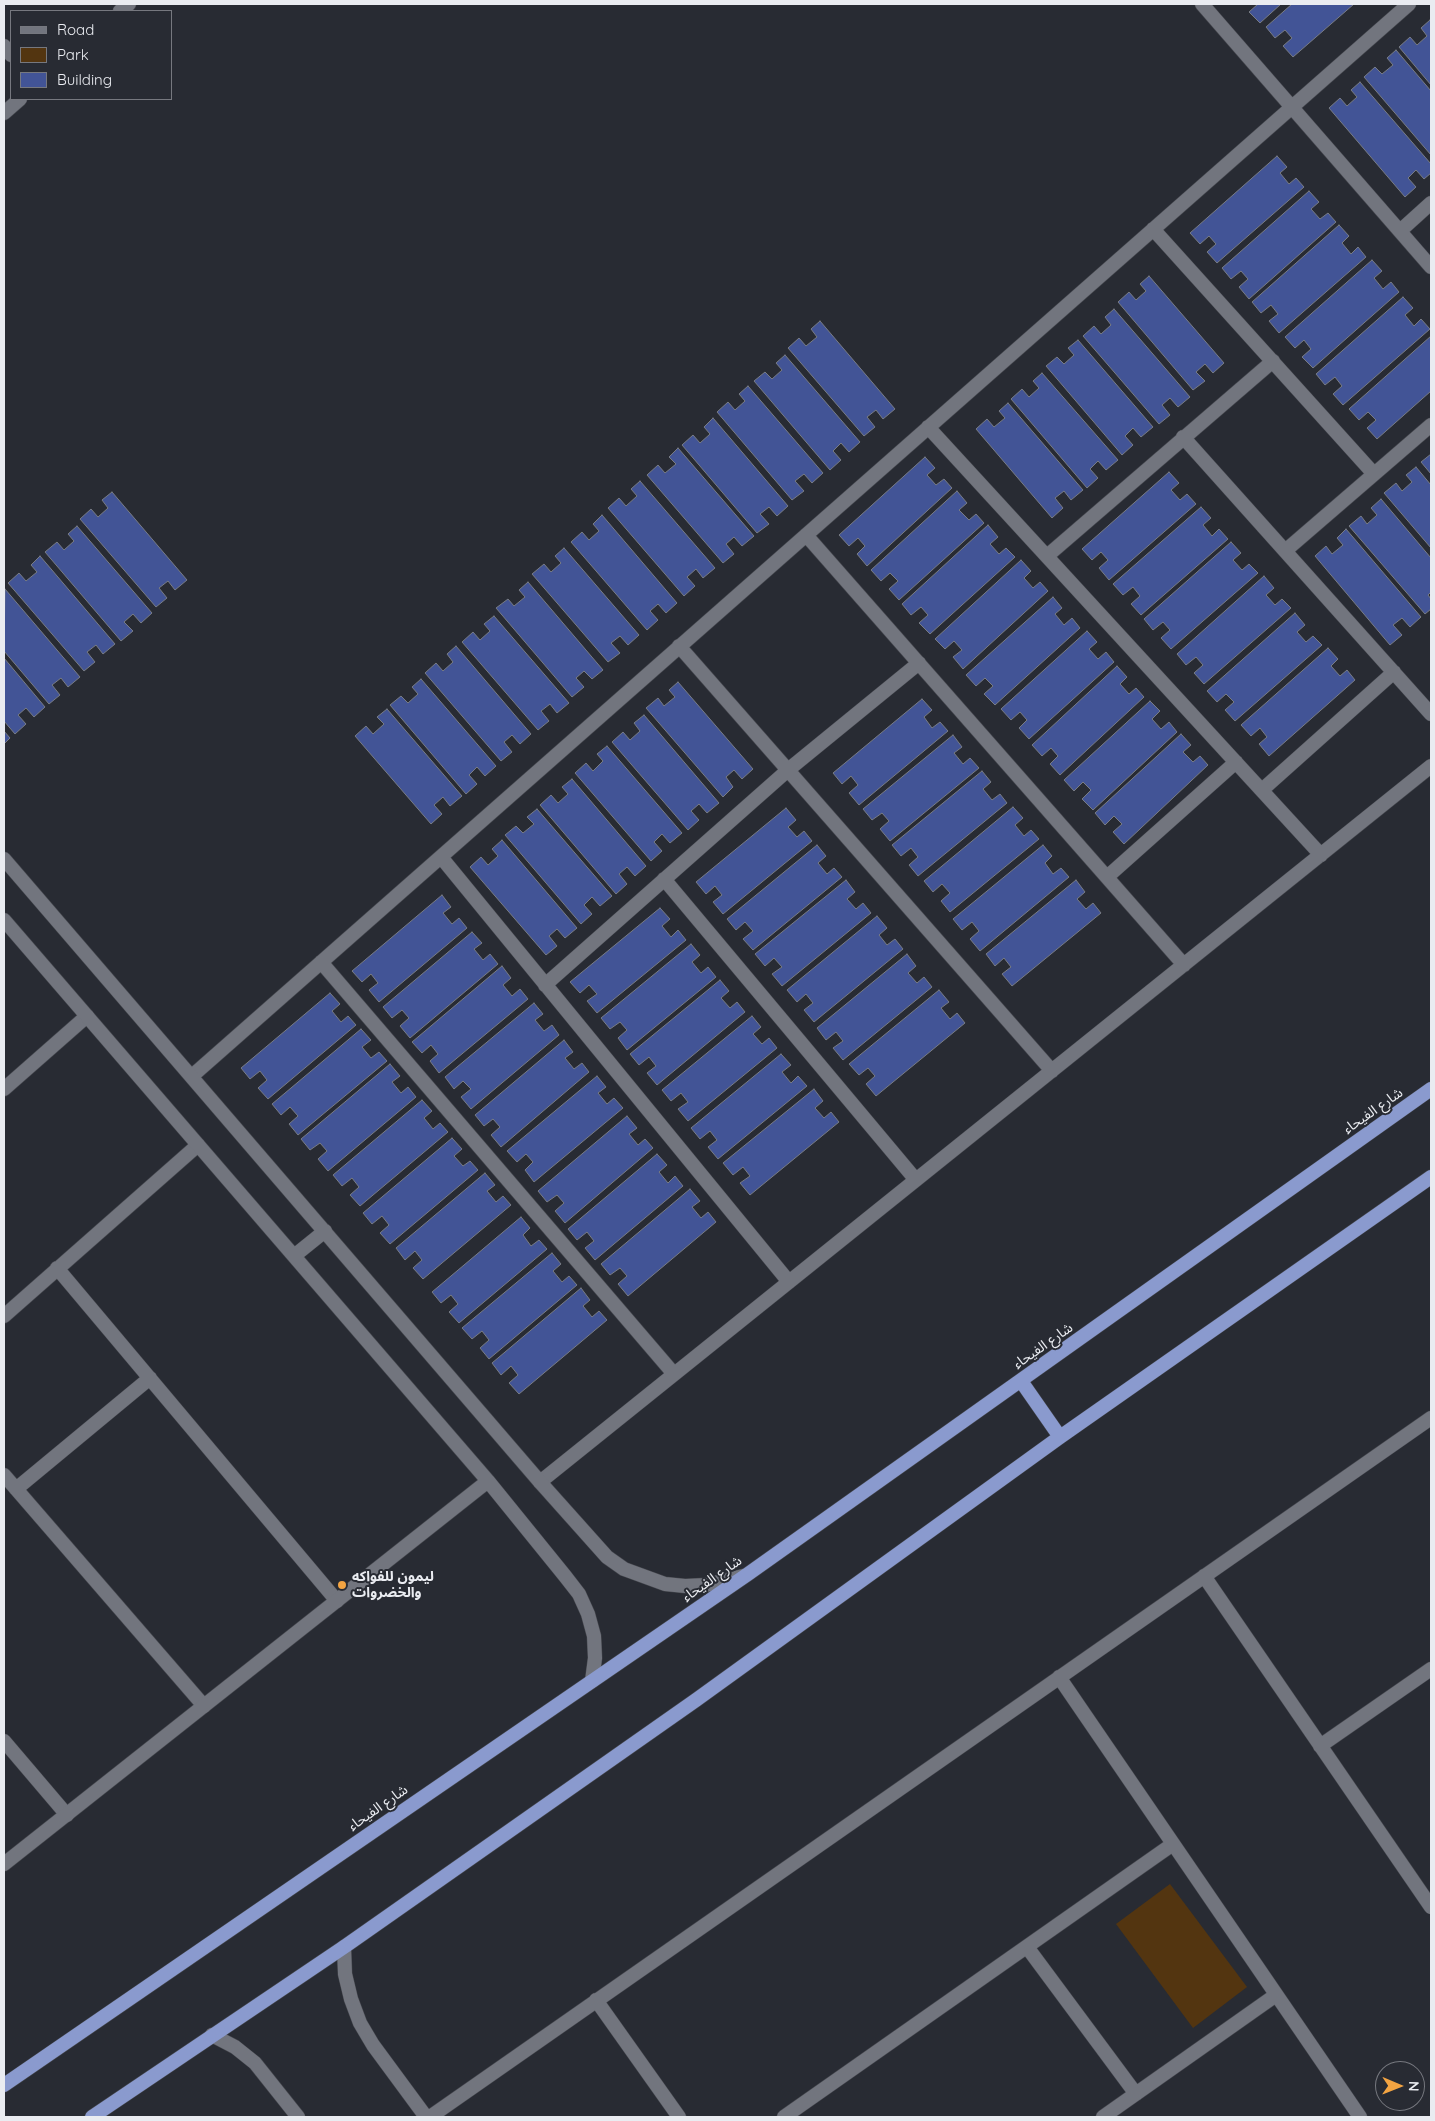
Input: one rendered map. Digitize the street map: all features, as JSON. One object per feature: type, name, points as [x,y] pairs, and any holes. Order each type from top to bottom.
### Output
[{"type":"highway","name":"شارع الفيحاء","points":[[4,2085],[748,1574],[1431,1089]]},
{"type":"highway","points":[[92,2117],[344,1947],[696,1700],[1060,1437],[1431,1177]]},
{"type":"highway","points":[[1021,1381],[1060,1437]]},
{"type":"street","points":[[1202,4],[1431,267]]},
{"type":"street","points":[[192,1076],[1409,4]]},
{"type":"street","points":[[4,113],[19,100]]},
{"type":"street","points":[[1400,231],[1431,203]]},
{"type":"street","points":[[1153,229],[1374,474]]},
{"type":"street","points":[[1046,556],[1273,361]]},
{"type":"street","points":[[1285,550],[1431,425]]},
{"type":"street","points":[[928,427],[1321,855]]},
{"type":"street","points":[[1183,437],[1431,714]]},
{"type":"street","points":[[806,535],[1184,965]]},
{"type":"street","points":[[679,646],[1052,1071]]},
{"type":"street","points":[[545,985],[788,770],[919,664]]},
{"type":"street","points":[[1262,790],[1394,672]]},
{"type":"street","points":[[1107,877],[1236,762]]},
{"type":"street","points":[[540,1482],[1431,766]]},
{"type":"street","points":[[441,857],[789,1282]]},
{"type":"street","points":[[4,859],[607,1558],[624,1569],[665,1584],[685,1586],[706,1585],[748,1574]]},
{"type":"street","points":[[664,880],[916,1180]]},
{"type":"street","points":[[4,920],[488,1481],[579,1594],[588,1614],[594,1636],[595,1658],[592,1680]]},
{"type":"street","points":[[321,962],[674,1374]]},
{"type":"street","points":[[4,1089],[87,1016]]},
{"type":"street","points":[[4,1316],[198,1144]]},
{"type":"street","points":[[294,1256],[325,1231]]},
{"type":"street","points":[[58,1268],[337,1601]]},
{"type":"street","points":[[16,1490],[150,1378]]},
{"type":"street","points":[[430,2117],[1431,1418]]},
{"type":"street","points":[[4,1475],[204,1706]]},
{"type":"street","points":[[4,1864],[488,1481]]},
{"type":"street","points":[[1204,1576],[1320,1746],[1430,1901]]},
{"type":"street","points":[[1320,1746],[1431,1669]]},
{"type":"street","points":[[1059,1677],[1360,2117]]},
{"type":"street","points":[[4,1741],[67,1814]]},
{"type":"street","points":[[784,2117],[1173,1844]]},
{"type":"street","points":[[344,1947],[345,1974],[351,1999],[360,2023],[373,2045],[426,2117]]},
{"type":"street","points":[[1027,1947],[1136,2094]]},
{"type":"street","points":[[1103,2117],[1276,1996]]},
{"type":"street","points":[[596,2000],[679,2117]]},
{"type":"street","points":[[212,2035],[235,2047],[255,2063],[298,2117]]},
{"type":"green space","points":[[1170,1884],[1247,1987],[1193,2028],[1116,1924]]},
{"type":"building","points":[[1258,4],[1281,4],[1260,23],[1249,12]]},
{"type":"building","points":[[1292,4],[1354,4],[1293,57],[1283,46],[1292,38],[1285,30],[1275,38],[1266,27]]},
{"type":"building","points":[[1430,20],[1431,85],[1399,47],[1410,37],[1417,45],[1427,36],[1421,28]]},
{"type":"building","points":[[1396,50],[1431,91],[1431,155],[1364,77],[1375,67],[1382,74],[1393,65],[1387,58]]},
{"type":"building","points":[[1360,82],[1431,164],[1431,173],[1424,179],[1416,170],[1408,178],[1416,187],[1405,197],[1329,108],[1340,98],[1347,106],[1357,97],[1351,90]]},
{"type":"building","points":[[1277,156],[1287,167],[1280,173],[1289,184],[1296,178],[1304,187],[1217,263],[1207,252],[1216,244],[1209,236],[1200,244],[1190,233]]},
{"type":"building","points":[[1309,191],[1319,202],[1311,209],[1320,219],[1328,213],[1336,222],[1249,299],[1239,287],[1248,279],[1241,271],[1231,279],[1222,268]]},
{"type":"building","points":[[1339,225],[1349,236],[1342,243],[1351,254],[1358,247],[1366,257],[1279,333],[1269,321],[1278,314],[1271,305],[1261,313],[1252,302]]},
{"type":"building","points":[[1372,260],[1382,271],[1374,278],[1383,289],[1391,282],[1399,292],[1313,368],[1302,357],[1311,349],[1304,340],[1295,348],[1285,337]]},
{"type":"building","points":[[1149,276],[1224,363],[1213,373],[1205,364],[1196,372],[1205,381],[1193,390],[1118,302],[1129,292],[1136,300],[1146,291],[1140,284]]},
{"type":"building","points":[[1403,297],[1413,308],[1405,315],[1414,326],[1421,319],[1430,329],[1343,405],[1333,394],[1342,386],[1335,377],[1325,385],[1316,374]]},
{"type":"building","points":[[1114,309],[1190,397],[1178,407],[1170,398],[1162,405],[1170,415],[1159,424],[1083,336],[1094,326],[1101,334],[1111,325],[1105,317]]},
{"type":"building","points":[[820,321],[895,409],[883,419],[876,410],[867,417],[875,427],[864,436],[788,348],[799,338],[806,346],[817,337],[811,329]]},
{"type":"building","points":[[1431,336],[1431,391],[1377,439],[1367,428],[1376,420],[1368,412],[1359,420],[1349,409]]},
{"type":"building","points":[[1078,340],[1153,427],[1141,437],[1133,428],[1125,436],[1133,445],[1122,455],[1046,366],[1057,357],[1064,364],[1074,355],[1068,348]]},
{"type":"building","points":[[785,355],[860,442],[849,452],[841,443],[833,451],[841,460],[830,470],[754,381],[765,372],[772,379],[782,370],[776,363]]},
{"type":"building","points":[[1042,373],[1118,460],[1106,470],[1098,461],[1090,469],[1098,478],[1087,488],[1011,399],[1022,389],[1029,397],[1039,388],[1033,381]]},
{"type":"building","points":[[748,386],[823,473],[812,483],[804,474],[795,481],[804,491],[792,500],[717,412],[728,402],[735,410],[745,401],[739,394]]},
{"type":"building","points":[[1008,403],[1083,490],[1071,500],[1064,491],[1055,498],[1063,508],[1052,518],[976,429],[987,419],[994,427],[1005,418],[999,411]]},
{"type":"building","points":[[713,418],[788,506],[777,516],[769,507],[760,514],[769,524],[757,533],[682,445],[693,435],[700,443],[710,434],[704,427]]},
{"type":"building","points":[[678,448],[754,536],[742,546],[734,537],[726,544],[734,554],[723,563],[647,475],[658,465],[665,473],[676,464],[669,457]]},
{"type":"building","points":[[1431,454],[1431,474],[1421,462]]},
{"type":"building","points":[[925,457],[935,468],[927,475],[936,485],[944,479],[952,488],[867,566],[857,554],[865,546],[858,538],[849,546],[839,535]]},
{"type":"building","points":[[1416,467],[1431,485],[1431,548],[1384,493],[1396,483],[1402,491],[1412,482],[1406,475]]},
{"type":"building","points":[[1169,472],[1179,483],[1171,490],[1180,500],[1187,494],[1196,504],[1109,580],[1099,568],[1108,560],[1101,552],[1092,560],[1082,549]]},
{"type":"building","points":[[640,481],[715,568],[703,578],[696,569],[687,577],[695,586],[684,596],[608,508],[619,498],[626,506],[637,496],[631,489]]},
{"type":"building","points":[[957,491],[967,503],[959,510],[969,520],[976,514],[984,523],[899,600],[889,589],[898,581],[890,573],[881,581],[871,570]]},
{"type":"building","points":[[112,492],[187,580],[175,590],[168,581],[159,588],[167,598],[156,607],[80,519],[91,509],[98,517],[108,508],[102,500]]},
{"type":"building","points":[[1381,499],[1431,558],[1431,592],[1428,595],[1431,599],[1431,609],[1425,614],[1349,526],[1361,516],[1367,524],[1377,515],[1371,508]]},
{"type":"building","points":[[1201,507],[1211,518],[1203,525],[1212,536],[1219,529],[1228,539],[1141,615],[1131,604],[1140,596],[1133,587],[1123,595],[1113,584]]},
{"type":"building","points":[[602,515],[677,603],[666,613],[658,604],[650,611],[658,620],[647,630],[571,542],[582,532],[589,540],[599,531],[593,524]]},
{"type":"building","points":[[988,525],[998,537],[990,544],[999,554],[1006,548],[1015,557],[930,634],[919,623],[928,615],[921,607],[911,615],[902,604]]},
{"type":"building","points":[[77,526],[152,613],[141,623],[133,614],[124,622],[133,631],[121,641],[45,552],[57,542],[64,550],[74,541],[68,534]]},
{"type":"building","points":[[1346,529],[1421,617],[1410,627],[1402,618],[1393,625],[1402,635],[1390,645],[1315,556],[1326,546],[1332,554],[1343,545],[1337,538]]},
{"type":"building","points":[[1231,542],[1241,553],[1233,560],[1242,570],[1249,564],[1258,573],[1171,649],[1161,638],[1170,630],[1163,622],[1153,630],[1144,619]]},
{"type":"building","points":[[564,548],[639,635],[628,645],[620,636],[611,643],[620,653],[608,662],[532,574],[544,564],[551,572],[561,563],[555,556]]},
{"type":"building","points":[[40,556],[115,644],[103,654],[96,645],[87,652],[95,662],[84,671],[8,583],[19,573],[26,581],[37,572],[31,565]]},
{"type":"building","points":[[1021,560],[1031,571],[1024,578],[1033,588],[1040,582],[1048,591],[963,669],[953,657],[962,650],[954,641],[945,649],[935,639]]},
{"type":"building","points":[[1264,576],[1274,588],[1266,595],[1275,605],[1282,599],[1291,608],[1204,684],[1194,673],[1203,665],[1196,657],[1186,665],[1177,654]]},
{"type":"building","points":[[528,582],[603,670],[592,679],[584,671],[576,678],[584,687],[572,697],[496,608],[508,599],[514,606],[525,597],[519,590]]},
{"type":"building","points":[[5,589],[80,677],[68,687],[61,678],[52,685],[60,695],[49,704],[4,651]]},
{"type":"building","points":[[1053,597],[1062,608],[1055,614],[1064,625],[1072,618],[1080,628],[995,705],[984,694],[993,686],[985,678],[976,686],[966,675]]},
{"type":"building","points":[[1295,613],[1305,625],[1297,632],[1306,642],[1313,636],[1322,645],[1235,721],[1225,710],[1234,702],[1226,694],[1217,702],[1207,691]]},
{"type":"building","points":[[494,616],[569,703],[557,713],[550,704],[541,711],[549,721],[538,730],[462,642],[473,632],[480,640],[490,631],[484,624]]},
{"type":"building","points":[[1087,631],[1097,642],[1089,649],[1098,659],[1106,652],[1114,662],[1029,739],[1019,728],[1027,720],[1020,712],[1011,720],[1001,709]]},
{"type":"building","points":[[456,646],[531,734],[520,744],[512,735],[504,742],[512,752],[501,761],[425,673],[436,663],[443,671],[453,662],[447,654]]},
{"type":"building","points":[[1328,648],[1338,659],[1331,666],[1340,676],[1347,670],[1355,680],[1269,756],[1259,744],[1267,737],[1260,728],[1251,736],[1241,725]]},
{"type":"building","points":[[4,658],[45,707],[34,717],[26,708],[18,715],[26,724],[15,734],[4,721]]},
{"type":"building","points":[[1117,666],[1127,677],[1120,684],[1129,694],[1136,688],[1144,697],[1060,775],[1050,764],[1058,756],[1051,748],[1042,756],[1032,745]]},
{"type":"building","points":[[421,679],[496,766],[485,776],[477,767],[469,775],[477,784],[466,794],[390,705],[401,696],[408,703],[418,694],[412,687]]},
{"type":"building","points":[[678,682],[753,769],[742,779],[734,770],[726,777],[733,787],[723,797],[646,708],[658,698],[664,706],[675,697],[669,690]]},
{"type":"building","points":[[922,699],[932,710],[924,717],[932,728],[940,722],[948,731],[859,805],[849,793],[858,785],[851,776],[842,784],[833,773]]},
{"type":"building","points":[[1150,701],[1160,711],[1152,719],[1161,729],[1169,722],[1177,732],[1093,810],[1082,799],[1091,790],[1083,782],[1074,791],[1064,780]]},
{"type":"building","points":[[387,709],[462,796],[450,806],[443,797],[434,805],[442,814],[431,824],[355,736],[366,726],[373,734],[384,724],[377,717]]},
{"type":"building","points":[[644,715],[719,803],[707,813],[699,804],[691,811],[699,820],[688,830],[612,742],[623,732],[630,740],[640,731],[634,723]]},
{"type":"building","points":[[4,731],[10,738],[4,744]]},
{"type":"building","points":[[1181,734],[1191,745],[1183,752],[1193,762],[1200,756],[1208,765],[1124,844],[1113,832],[1122,824],[1114,816],[1105,825],[1095,813]]},
{"type":"building","points":[[953,735],[962,747],[954,753],[963,764],[970,758],[979,768],[890,841],[880,829],[889,821],[882,813],[872,820],[863,809]]},
{"type":"building","points":[[607,746],[682,833],[670,843],[662,834],[654,842],[662,851],[651,861],[575,773],[586,763],[593,771],[603,761],[597,754]]},
{"type":"building","points":[[982,771],[991,782],[983,789],[992,800],[1000,794],[1007,803],[918,876],[909,865],[918,857],[911,848],[901,856],[892,845]]},
{"type":"building","points":[[572,779],[646,866],[635,876],[627,867],[619,874],[627,884],[616,894],[540,805],[551,795],[558,803],[568,794],[562,787]]},
{"type":"building","points":[[1013,807],[1023,818],[1015,825],[1024,836],[1031,830],[1039,839],[950,912],[941,901],[950,893],[942,884],[933,892],[924,881]]},
{"type":"building","points":[[786,808],[796,820],[788,827],[797,837],[804,831],[812,841],[723,914],[713,902],[722,895],[715,886],[706,894],[696,882]]},
{"type":"building","points":[[537,809],[612,896],[600,906],[592,897],[584,905],[592,914],[581,924],[505,835],[516,826],[523,833],[534,824],[527,817]]},
{"type":"building","points":[[502,840],[577,928],[565,938],[557,929],[549,936],[557,946],[546,955],[470,867],[481,857],[488,865],[498,856],[492,849]]},
{"type":"building","points":[[817,845],[826,856],[818,863],[827,874],[834,868],[842,877],[753,950],[743,939],[753,931],[745,922],[736,930],[727,919]]},
{"type":"building","points":[[1043,845],[1052,856],[1045,863],[1053,874],[1061,868],[1069,877],[980,951],[970,939],[979,931],[972,922],[962,930],[953,919]]},
{"type":"building","points":[[846,880],[855,892],[847,899],[856,909],[863,903],[871,913],[782,986],[772,974],[782,967],[774,958],[765,966],[755,954]]},
{"type":"building","points":[[1076,880],[1085,892],[1077,899],[1086,909],[1093,903],[1101,913],[1012,986],[1002,974],[1011,967],[1004,958],[995,966],[986,954]]},
{"type":"building","points":[[442,895],[451,907],[443,913],[452,924],[459,918],[467,928],[379,1002],[369,990],[378,983],[371,974],[362,982],[352,971]]},
{"type":"building","points":[[660,908],[670,919],[662,926],[671,937],[678,930],[686,940],[597,1013],[587,1001],[597,994],[589,985],[580,993],[570,982]]},
{"type":"building","points":[[877,916],[887,928],[879,935],[887,945],[895,939],[903,949],[814,1022],[804,1010],[813,1003],[806,994],[797,1002],[787,990]]},
{"type":"building","points":[[472,932],[482,943],[474,949],[483,960],[490,954],[498,964],[410,1038],[400,1026],[409,1018],[402,1010],[392,1018],[383,1007]]},
{"type":"building","points":[[691,944],[700,955],[692,962],[701,973],[708,967],[716,977],[627,1050],[618,1038],[627,1030],[620,1022],[610,1029],[601,1018]]},
{"type":"building","points":[[907,954],[916,966],[908,973],[917,983],[924,977],[932,987],[843,1060],[833,1048],[843,1041],[836,1032],[826,1040],[817,1028]]},
{"type":"building","points":[[502,966],[511,978],[503,985],[512,996],[520,989],[528,999],[439,1073],[430,1061],[438,1054],[431,1045],[422,1053],[412,1042]]},
{"type":"building","points":[[720,980],[729,991],[721,998],[730,1008],[737,1002],[745,1012],[657,1085],[647,1073],[656,1066],[649,1057],[639,1065],[630,1054]]},
{"type":"building","points":[[939,990],[949,1002],[941,1008],[950,1019],[957,1013],[965,1023],[876,1096],[866,1084],[875,1076],[868,1068],[859,1075],[849,1064]]},
{"type":"building","points":[[330,993],[340,1004],[332,1011],[341,1022],[348,1016],[356,1025],[268,1099],[258,1088],[267,1080],[260,1071],[250,1079],[241,1068]]},
{"type":"building","points":[[534,1003],[543,1014],[535,1020],[544,1031],[552,1025],[559,1035],[471,1109],[461,1097],[471,1089],[463,1081],[454,1089],[445,1077]]},
{"type":"building","points":[[752,1016],[761,1027],[753,1034],[762,1044],[769,1038],[777,1048],[688,1121],[678,1109],[688,1102],[681,1093],[671,1101],[662,1090]]},
{"type":"building","points":[[361,1029],[371,1040],[362,1047],[371,1058],[379,1052],[387,1061],[298,1135],[289,1124],[298,1116],[290,1107],[281,1115],[272,1104]]},
{"type":"building","points":[[564,1040],[573,1052],[565,1058],[574,1069],[582,1063],[589,1072],[501,1147],[491,1135],[500,1127],[493,1119],[484,1126],[475,1115]]},
{"type":"building","points":[[781,1054],[791,1065],[782,1072],[791,1083],[798,1076],[807,1086],[718,1159],[708,1147],[717,1140],[710,1131],[700,1139],[691,1128]]},
{"type":"building","points":[[390,1064],[400,1076],[392,1082],[401,1093],[408,1087],[416,1097],[328,1171],[318,1159],[327,1151],[320,1143],[310,1150],[301,1139]]},
{"type":"building","points":[[597,1076],[606,1087],[598,1093],[607,1104],[614,1098],[623,1108],[534,1182],[525,1170],[533,1162],[526,1154],[517,1162],[507,1151]]},
{"type":"building","points":[[814,1089],[823,1101],[815,1108],[824,1118],[831,1112],[839,1122],[750,1195],[740,1183],[750,1176],[743,1167],[733,1175],[723,1163]]},
{"type":"building","points":[[422,1100],[432,1111],[424,1118],[433,1129],[440,1123],[448,1132],[360,1206],[350,1195],[359,1187],[352,1178],[342,1186],[333,1175]]},
{"type":"building","points":[[627,1116],[637,1128],[629,1134],[638,1145],[645,1139],[653,1148],[565,1223],[555,1211],[564,1203],[557,1195],[547,1202],[538,1191]]},
{"type":"building","points":[[452,1138],[462,1149],[454,1156],[463,1166],[470,1161],[478,1170],[390,1244],[380,1233],[389,1225],[382,1216],[372,1224],[363,1213]]},
{"type":"building","points":[[657,1154],[667,1165],[659,1172],[668,1183],[675,1176],[683,1186],[595,1260],[585,1248],[594,1241],[587,1232],[577,1240],[568,1229]]},
{"type":"building","points":[[485,1173],[495,1185],[487,1191],[496,1202],[503,1196],[511,1205],[423,1279],[413,1268],[422,1260],[415,1251],[405,1260],[396,1248]]},
{"type":"building","points":[[690,1189],[700,1201],[692,1207],[701,1218],[708,1212],[716,1222],[628,1296],[618,1284],[627,1276],[620,1268],[610,1275],[601,1264]]},
{"type":"building","points":[[521,1217],[530,1228],[523,1235],[531,1246],[539,1240],[547,1249],[459,1323],[449,1312],[458,1304],[451,1295],[441,1303],[432,1292]]},
{"type":"building","points":[[552,1253],[561,1264],[553,1271],[562,1282],[569,1276],[577,1285],[489,1359],[480,1348],[489,1340],[482,1331],[472,1339],[462,1328]]},
{"type":"building","points":[[581,1288],[590,1300],[583,1306],[592,1317],[599,1311],[607,1320],[519,1394],[509,1383],[518,1375],[511,1366],[501,1375],[492,1363]]},
{"type":"place","name":"ليمون للفواكه والخضروات","points":[[342,1585]]}]
